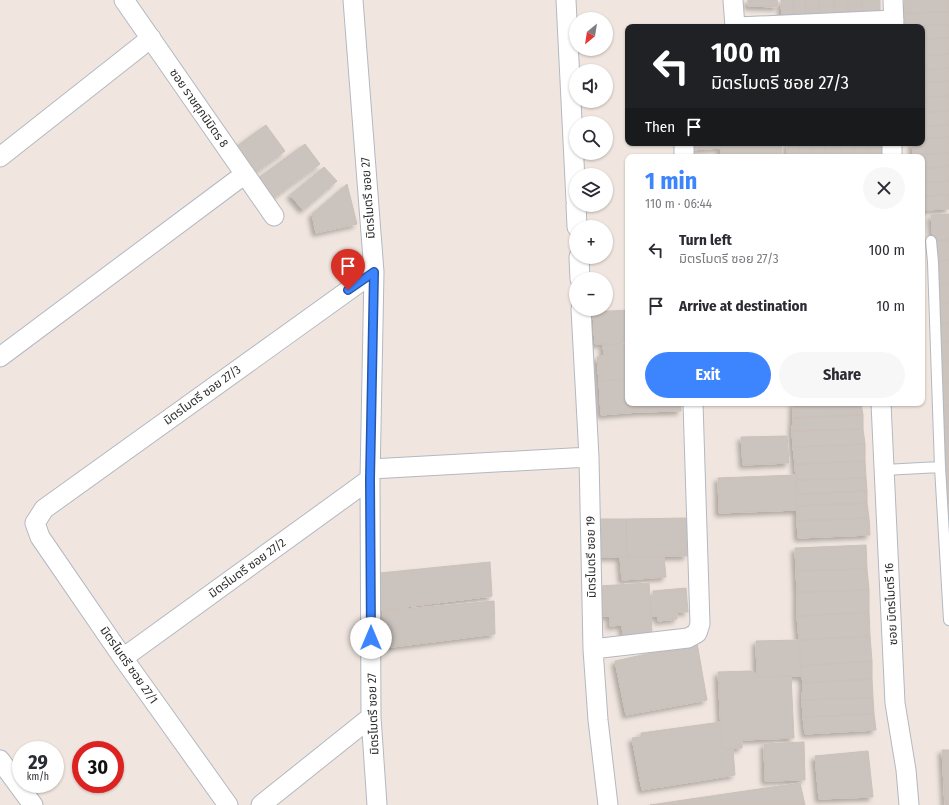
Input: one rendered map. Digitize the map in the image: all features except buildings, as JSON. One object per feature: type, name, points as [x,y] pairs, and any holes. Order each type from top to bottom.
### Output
[{"type":"street","name":"ซอย ราชศุภนิมิตร 8","points":[[124,0],[274,216]]},
{"type":"street","name":"มิตรไมตรี ซอย 27","points":[[353,0],[374,272],[371,474],[371,717],[377,805]]},
{"type":"street","points":[[566,0],[574,168]]},
{"type":"street","points":[[733,0],[737,24]]},
{"type":"street","points":[[893,0],[894,24]]},
{"type":"street","points":[[0,157],[150,38]]},
{"type":"street","points":[[0,357],[245,174]]},
{"type":"street","name":"มิตรไมตรี ซอย 27/3","points":[[35,523],[44,509],[374,272]]},
{"type":"street","name":"มิตรไมตรี ซอย 19","points":[[581,316],[589,457],[593,649],[598,720],[608,805]]},
{"type":"street","points":[[593,649],[688,638],[697,633],[700,624],[693,406]]},
{"type":"street","name":"ซอย มิตรไมตรี 16","points":[[881,406],[895,703],[906,770],[909,805]]},
{"type":"street","points":[[371,474],[589,457]]},
{"type":"street","name":"มิตรไมตรี ซอย 27/2","points":[[123,658],[371,474]]},
{"type":"street","name":"มิตรไมตรี ซอย 27/1","points":[[35,523],[40,537],[123,658],[228,805]]},
{"type":"street","points":[[261,805],[371,717]]},
{"type":"street","points":[[0,760],[33,805]]},
{"type":"lane","points":[[931,241],[934,270],[940,467],[949,620]]},
{"type":"lane","points":[[884,470],[940,467]]},
{"type":"route","points":[[348,290],[374,272],[370,479],[371,638]]}]
